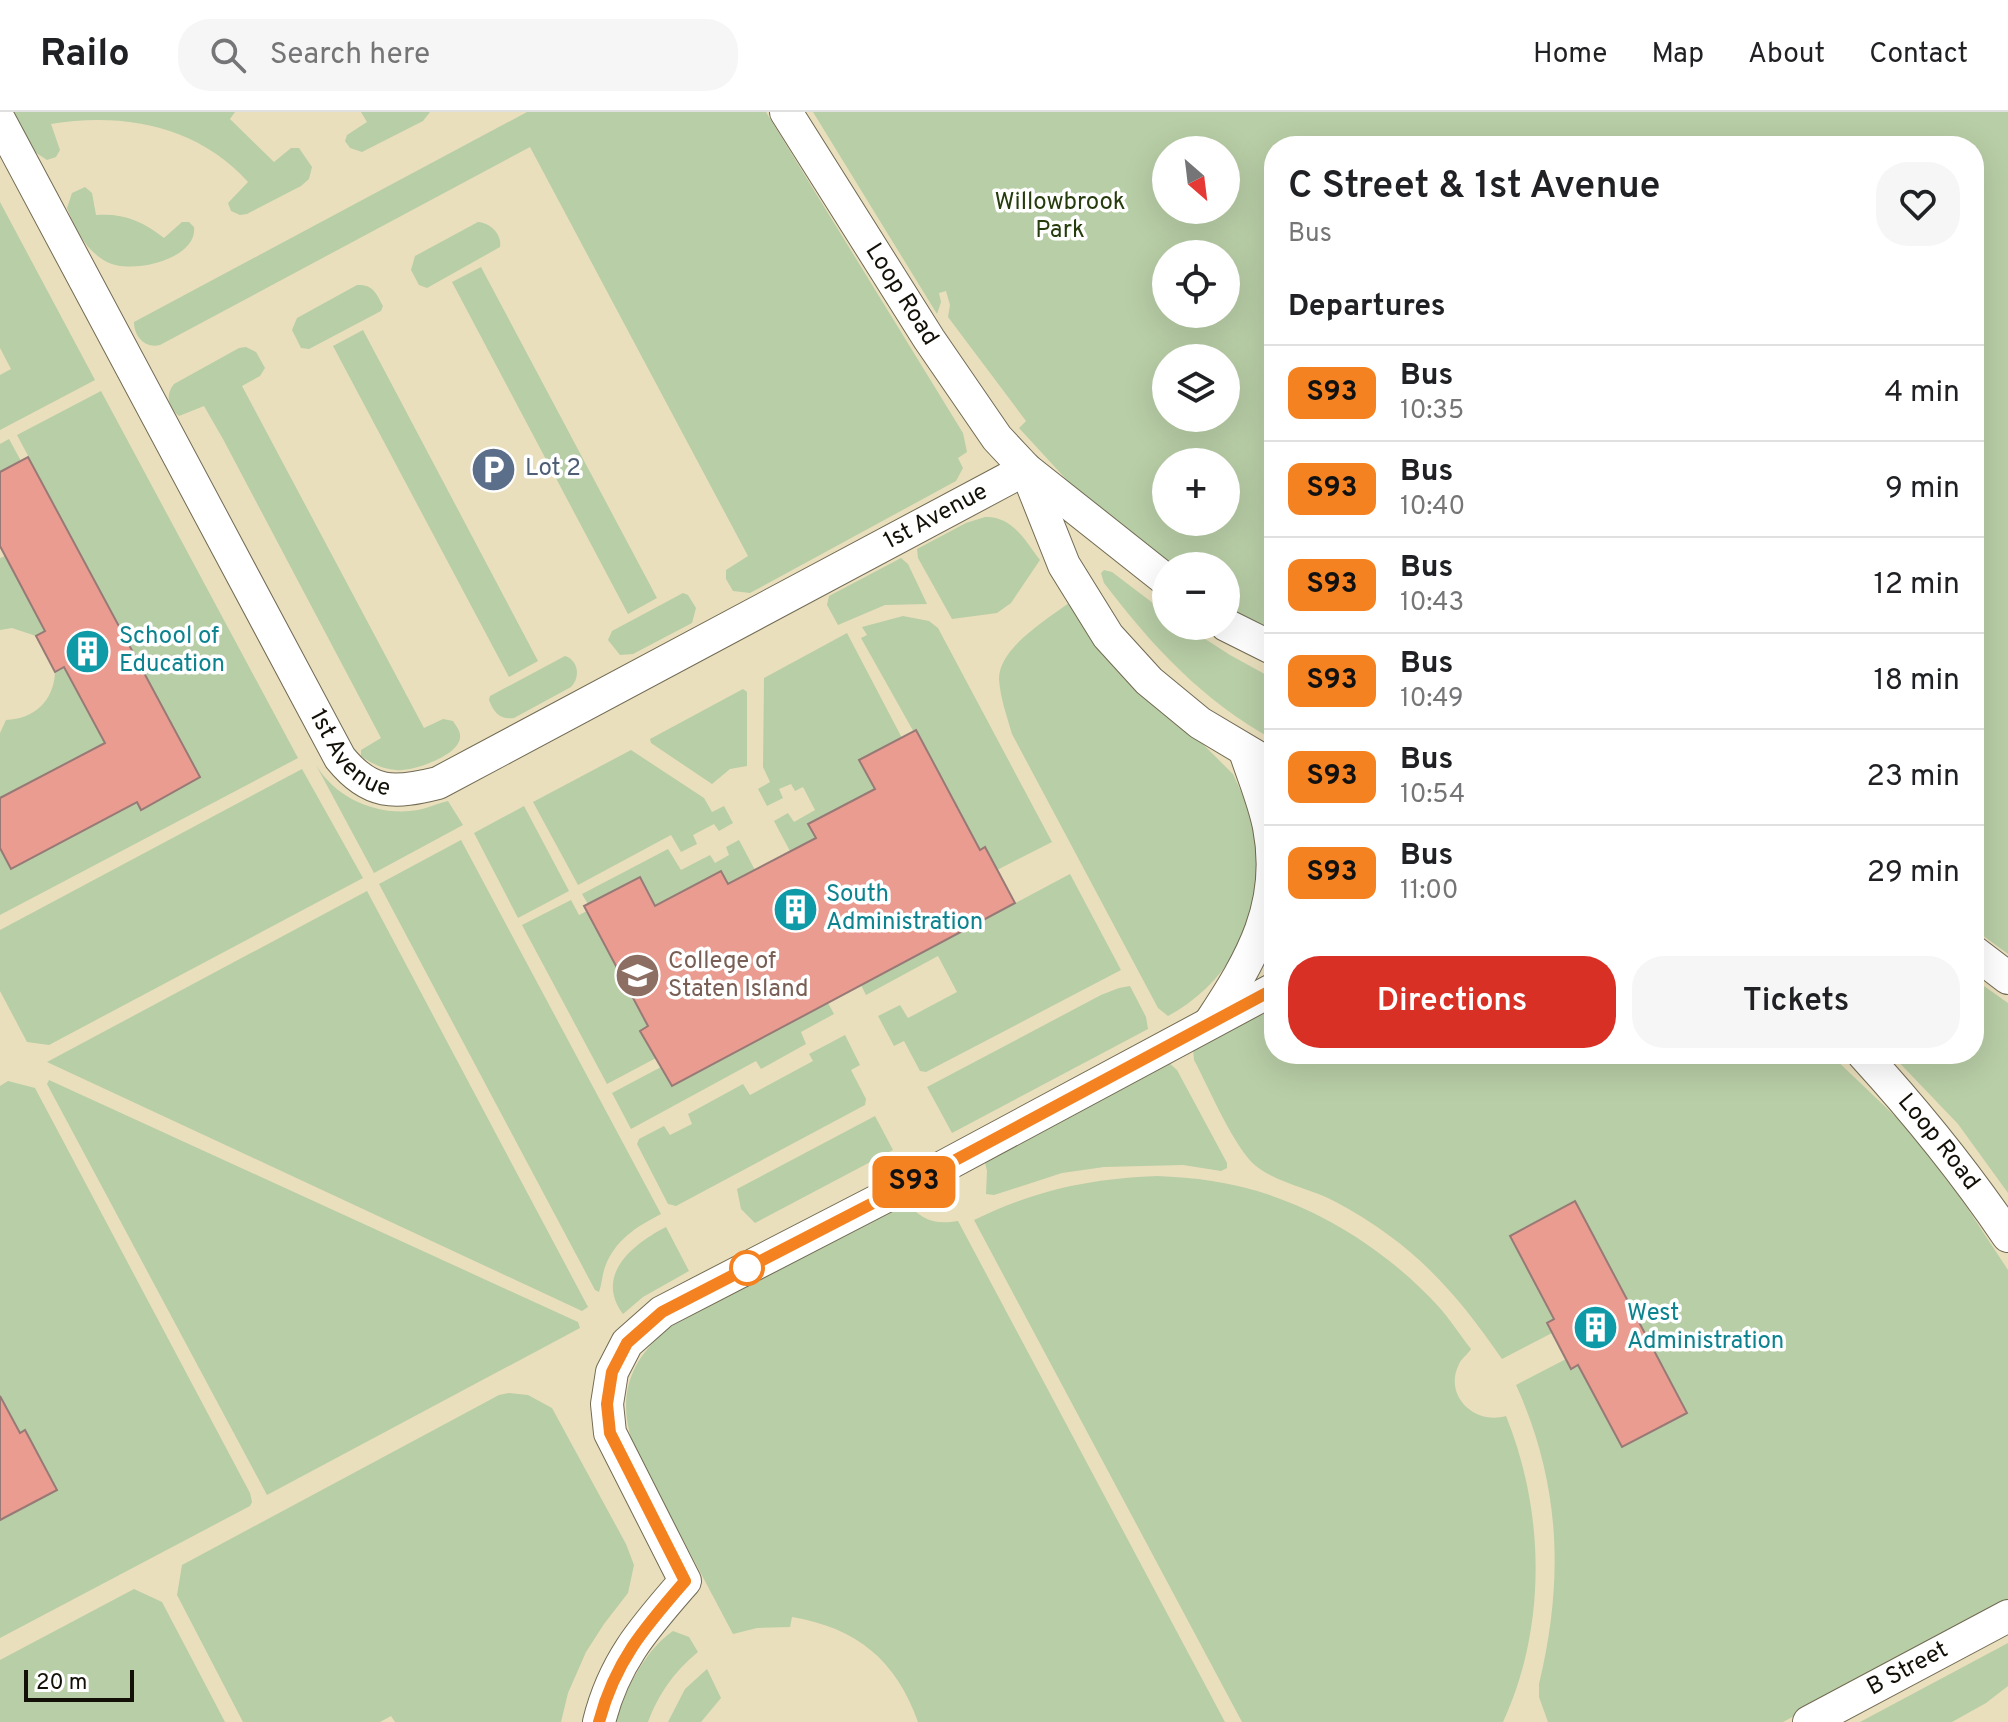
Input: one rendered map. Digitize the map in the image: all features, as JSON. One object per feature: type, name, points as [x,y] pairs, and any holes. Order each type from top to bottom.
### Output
[{"type":"street","name":"Loop Road","points":[[786,112],[964,392],[997,438],[1026,469],[1152,569]]},
{"type":"street","name":"1st Avenue","points":[[0,121],[340,758],[352,773],[373,787],[396,791],[438,783],[1026,469]]},
{"type":"street","name":"Loop Road","points":[[1026,469],[1064,565],[1108,636],[1159,689],[1200,723],[1264,761]]},
{"type":"street","points":[[1240,632],[1264,644]]},
{"type":"street","points":[[1245,751],[1264,811]]},
{"type":"street","points":[[1211,1022],[1257,944],[1264,918]]},
{"type":"street","points":[[1984,960],[2008,978]]},
{"type":"street","points":[[599,1722],[607,1691],[635,1639],[685,1581],[610,1433],[607,1404],[612,1372],[627,1343],[662,1312],[935,1171],[1264,994]]},
{"type":"street","name":"Loop Road","points":[[1872,1064],[1921,1118],[2008,1236]]},
{"type":"street","name":"B Street","points":[[1809,1722],[2008,1616]]},
{"type":"shaded area","name":"College of Staten Island","points":[[0,112],[859,112],[1152,503],[1152,536],[1189,536],[1215,552],[1152,552],[1152,640],[1240,640],[1240,567],[1264,582],[1264,1064],[1984,1064],[1984,881],[2008,898],[2008,1722],[0,1722]]},
{"type":"green space","points":[[14,112],[235,112],[230,119],[274,162],[291,148],[299,148],[312,167],[309,179],[301,186],[240,215],[231,211],[228,203],[248,182],[228,163],[183,136],[132,122],[105,120],[51,124],[60,150],[56,157],[47,160],[35,152]]},
{"type":"green space","points":[[361,112],[430,112],[423,121],[362,152],[350,148],[345,141],[347,135],[367,122]]},
{"type":"green space","points":[[527,112],[766,112],[963,433],[967,452],[958,458],[963,468],[956,481],[750,593],[733,591],[726,579],[726,570],[748,556],[530,147],[160,345],[145,343],[138,336],[134,322]]},
{"type":"green space","name":"Willowbrook Park","points":[[813,112],[2008,112],[2008,954],[1984,936],[1984,136],[1264,136],[1264,629],[1240,615],[1240,552],[1152,554],[1076,490],[1019,428],[1026,421],[948,317],[950,305],[946,291],[939,293],[941,302],[937,314]]},
{"type":"green space","points":[[85,187],[92,193],[96,215],[132,219],[164,238],[182,222],[189,222],[194,227],[192,238],[186,248],[175,256],[147,265],[118,266],[107,262],[87,246],[67,208],[72,193]]},
{"type":"green space","points":[[0,202],[95,380],[0,430],[0,375],[11,369],[0,348]]},
{"type":"green space","points":[[478,222],[495,230],[500,247],[427,288],[419,285],[411,270],[415,256]]},
{"type":"green space","points":[[481,267],[657,598],[628,614],[452,282]]},
{"type":"green space","points":[[357,285],[373,290],[383,306],[381,311],[309,349],[301,348],[292,330],[297,318]]},
{"type":"green space","points":[[363,330],[538,661],[509,677],[333,346]]},
{"type":"green space","points":[[246,347],[256,352],[265,368],[260,376],[242,386],[424,728],[443,719],[453,721],[459,731],[457,745],[433,762],[396,770],[378,766],[361,756],[361,750],[381,738],[223,439],[204,406],[179,416],[170,405],[169,392],[174,384]]},
{"type":"green space","points":[[101,391],[298,758],[0,915],[0,848],[137,802],[141,809],[200,777],[17,435]]},
{"type":"green space","points":[[9,439],[21,461],[0,472],[0,444]]},
{"type":"green space","points":[[985,517],[1003,520],[1010,525],[1040,560],[1011,603],[997,613],[952,619],[918,558],[917,549],[966,523]]},
{"type":"green space","points":[[5,556],[45,631],[36,636],[12,628],[0,630],[0,558]]},
{"type":"green space","points":[[901,558],[908,564],[927,604],[885,605],[838,625],[827,605],[829,596]]},
{"type":"green space","points":[[1104,570],[1112,572],[1152,602],[1152,640],[1207,640],[1264,674],[1264,734],[1225,708],[1181,671],[1141,629],[1104,583],[1101,573]]},
{"type":"green space","points":[[683,593],[688,595],[696,608],[692,623],[633,654],[620,655],[608,640],[612,631]]},
{"type":"green space","points":[[1069,603],[1090,632],[1233,774],[1257,838],[1257,891],[1241,941],[1210,984],[1168,1016],[1158,1008],[1012,734],[1002,700],[999,679],[1007,656],[1025,636]]},
{"type":"green space","points":[[903,616],[929,621],[938,628],[1052,842],[997,870],[985,848],[980,850],[861,638],[867,635],[862,627]]},
{"type":"green space","points":[[847,633],[902,738],[860,760],[875,789],[809,825],[816,839],[791,853],[774,821],[788,813],[794,822],[815,810],[803,787],[795,791],[791,784],[779,789],[783,798],[767,806],[758,789],[770,782],[763,767],[764,678]]},
{"type":"green space","points":[[565,656],[573,661],[577,669],[571,687],[514,718],[501,717],[495,712],[490,696]]},
{"type":"green space","points":[[64,667],[105,743],[0,798],[0,733],[6,720],[25,716],[41,706],[51,692],[55,672]]},
{"type":"green space","points":[[743,689],[747,692],[747,766],[730,769],[712,784],[651,743],[650,739]]},
{"type":"green space","points":[[631,750],[704,798],[712,812],[724,806],[733,823],[719,831],[714,824],[693,835],[697,844],[681,852],[671,835],[578,885],[533,802]]},
{"type":"green space","points":[[316,765],[335,787],[360,803],[388,811],[403,811],[448,801],[463,825],[374,873]]},
{"type":"green space","points":[[302,769],[363,878],[49,1045],[27,1042],[0,991],[0,930]]},
{"type":"green space","points":[[524,806],[569,891],[518,918],[474,833]]},
{"type":"green space","points":[[461,840],[661,1214],[635,1229],[614,1249],[605,1267],[599,1292],[595,1290],[379,884]]},
{"type":"green space","points":[[739,840],[756,872],[729,886],[721,871],[655,906],[640,877],[588,904],[582,894],[668,849],[681,870],[710,855],[715,863],[729,855],[726,847]]},
{"type":"green space","points":[[1070,874],[1121,970],[926,1072],[920,1071],[904,1041],[894,1046],[878,1016],[900,1005],[908,1018],[957,992],[938,956],[866,995],[861,985]]},
{"type":"green space","points":[[367,891],[588,1307],[582,1311],[47,1062]]},
{"type":"green space","points":[[571,900],[579,915],[587,911],[648,1026],[641,1031],[656,1058],[607,1084],[522,925]]},
{"type":"green space","points":[[1130,986],[1146,1017],[1148,1029],[952,1133],[927,1087],[1101,995]]},
{"type":"green space","points":[[1984,986],[2008,1003],[2008,1193],[1958,1124],[1901,1064],[1984,1064]]},
{"type":"green space","points":[[828,1003],[834,1014],[801,1032],[806,1044],[761,1069],[756,1061],[631,1129],[612,1093],[661,1067],[672,1086]]},
{"type":"green space","points":[[1264,1008],[1264,1064],[1840,1064],[1898,1119],[1930,1158],[2008,1270],[2008,1602],[1783,1722],[1548,1722],[1539,1697],[1539,1684],[1552,1607],[1554,1533],[1542,1459],[1516,1385],[1566,1359],[1579,1365],[1623,1447],[1686,1413],[1575,1201],[1510,1236],[1554,1319],[1547,1323],[1552,1333],[1502,1359],[1448,1289],[1408,1250],[1334,1201],[1273,1177],[1256,1166],[1239,1146],[1222,1117],[1194,1060],[1193,1047]]},
{"type":"green space","points":[[845,1035],[860,1065],[851,1070],[866,1099],[865,1105],[676,1206],[668,1204],[637,1144],[639,1139],[664,1126],[670,1135],[692,1124],[688,1114],[743,1084],[750,1095],[813,1061],[809,1054]]},
{"type":"green space","points":[[1167,1061],[1177,1070],[1227,1168],[1221,1171],[1183,1165],[1104,1167],[1062,1173],[994,1195],[986,1194],[984,1158]]},
{"type":"green space","points":[[49,1080],[578,1322],[580,1328],[267,1495],[47,1084]]},
{"type":"green space","points":[[8,1081],[35,1088],[250,1493],[252,1502],[250,1506],[0,1638],[0,1520],[25,1430],[20,1433],[0,1396],[0,1086]]},
{"type":"green space","points":[[875,1116],[893,1150],[755,1223],[741,1209],[737,1189]]},
{"type":"green space","points":[[1157,1176],[1244,1187],[1306,1209],[1335,1224],[1390,1261],[1415,1283],[1442,1311],[1471,1349],[1460,1362],[1455,1387],[1459,1397],[1473,1412],[1494,1418],[1506,1416],[1519,1453],[1534,1530],[1534,1609],[1528,1648],[1503,1722],[1242,1722],[974,1220],[1019,1201],[1063,1188]]},
{"type":"green space","points":[[905,1201],[928,1220],[958,1221],[1225,1722],[918,1722],[909,1700],[886,1664],[871,1650],[836,1629],[792,1617],[790,1627],[757,1628],[733,1634],[635,1449],[626,1411],[631,1378],[648,1348],[677,1322]]},
{"type":"green space","points":[[666,1227],[689,1271],[643,1297],[623,1314],[615,1300],[615,1274],[630,1252]]},
{"type":"green space","points":[[499,1395],[528,1395],[552,1408],[626,1544],[634,1565],[628,1593],[586,1652],[568,1693],[561,1722],[395,1722],[391,1716],[380,1722],[243,1722],[177,1595],[182,1565]]},
{"type":"green space","points":[[134,1589],[162,1602],[225,1722],[0,1722],[0,1660]]},
{"type":"green space","points":[[673,1631],[689,1637],[698,1652],[668,1684],[648,1722],[616,1722],[637,1672],[654,1649]]},
{"type":"green space","points":[[2008,1643],[2008,1686],[1986,1703],[1952,1722],[1860,1722]]},
{"type":"green space","points":[[707,1669],[721,1698],[701,1722],[668,1722],[685,1689]]},
{"type":"building","name":"School of Education","points":[[28,457],[200,777],[141,810],[137,802],[11,869],[0,848],[0,798],[105,743],[64,667],[55,672],[36,636],[45,631],[0,546],[0,472]]},
{"type":"building","name":"South Administration","points":[[916,730],[980,850],[985,847],[1015,903],[672,1086],[640,1031],[648,1026],[584,906],[640,877],[655,906],[721,871],[728,884],[816,838],[808,824],[875,789],[859,760]]},
{"type":"building","name":"West Administration","points":[[1575,1201],[1687,1413],[1622,1447],[1578,1365],[1571,1369],[1547,1323],[1554,1319],[1510,1236]]},
{"type":"building","points":[[0,1396],[20,1433],[25,1430],[57,1490],[0,1520]]},
{"type":"bus line","name":"S93","points":[[599,1722],[607,1691],[635,1639],[685,1581],[610,1433],[607,1404],[612,1372],[627,1343],[662,1312],[935,1171],[1264,994]]},
{"type":"place","name":"Lot 2","points":[[494,469]]},
{"type":"place","name":"School of Education","points":[[88,651]]},
{"type":"place","name":"South Administration","points":[[795,909]]},
{"type":"place","name":"College of Staten Island","points":[[637,976]]},
{"type":"place","name":"West Administration","points":[[1596,1328]]}]
